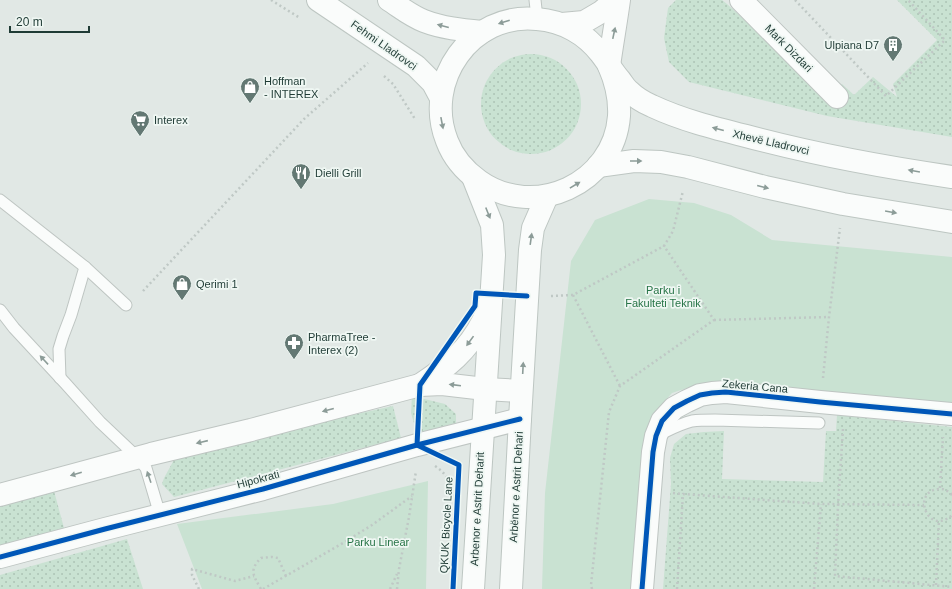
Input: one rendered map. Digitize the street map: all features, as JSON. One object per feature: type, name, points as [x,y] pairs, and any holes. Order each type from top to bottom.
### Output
[{"type":"main road","name":"Fehmi Lladrovci","points":[[318,0],[416,66],[433,83],[441,98]]},
{"type":"main road","points":[[389,0],[423,20],[446,28],[482,32]]},
{"type":"main road","points":[[562,24],[584,22],[618,0]]},
{"type":"main road","points":[[609,66],[616,28],[618,0]]},
{"type":"main road","name":"Mark Dizdari","points":[[741,0],[837,96]]},
{"type":"main road","points":[[536,9],[550,20],[562,24],[584,37],[602,55],[609,66],[618,91],[619,118],[612,144],[606,156],[590,175],[575,185],[558,193],[547,196],[516,196],[500,192],[486,186],[473,177],[458,161],[447,142],[441,120],[441,98],[444,82],[450,68],[469,42],[482,32],[502,23],[519,19],[536,9]]},
{"type":"main road","name":"Xhevë Lladrovci","points":[[609,66],[628,91],[649,105],[673,116],[777,144],[849,159],[952,177]]},
{"type":"main road","points":[[598,166],[634,161],[661,162],[843,204],[952,222]]},
{"type":"main road","points":[[473,177],[492,225],[494,255],[482,428]]},
{"type":"main road","name":"Arbënor e Astrit Dehari","points":[[511,589],[530,250],[533,228],[547,196]]},
{"type":"main road","points":[[420,385],[452,362],[470,342],[484,320],[492,294]]},
{"type":"main road","points":[[0,495],[137,457],[251,430],[420,385],[442,384],[521,391]]},
{"type":"main road","name":"Zekeria Cana","points":[[642,589],[653,452],[656,436],[662,421],[674,408],[688,400],[700,395],[726,392],[820,413],[952,414]]},
{"type":"main road","name":"Hipokrati","points":[[0,557],[263,489],[417,454],[482,428],[520,419]]},
{"type":"main road","name":"Arbenor e Astrit Deharit","points":[[473,589],[482,428]]},
{"type":"lane","points":[[0,200],[85,267],[126,305]]},
{"type":"lane","points":[[60,378],[59,349],[85,267]]},
{"type":"lane","points":[[0,310],[14,328],[100,422],[137,457],[146,468],[160,515]]},
{"type":"path","points":[[795,0],[886,96],[945,40],[908,0]]},
{"type":"path","points":[[143,291],[304,119],[369,63]]},
{"type":"path","points":[[384,76],[393,84],[419,125]]},
{"type":"path","points":[[620,386],[573,295],[664,246],[673,231],[688,167]]},
{"type":"path","points":[[820,413],[828,318],[843,204]]},
{"type":"path","points":[[664,246],[714,320]]},
{"type":"path","points":[[592,589],[591,585],[609,412],[620,386],[714,320],[828,318]]},
{"type":"path","points":[[844,423],[835,576],[952,586]]},
{"type":"path","points":[[940,488],[943,433]]},
{"type":"path","points":[[396,589],[412,496],[417,454],[443,471],[449,480],[455,505]]},
{"type":"path","points":[[952,495],[946,490],[940,488],[935,489],[928,494],[924,505],[927,514],[934,520],[947,518],[952,515]]},
{"type":"path","points":[[677,589],[683,494],[838,505],[924,505]]},
{"type":"path","points":[[286,576],[278,558],[261,558],[255,564],[254,576],[262,589],[286,576],[343,544],[412,496]]},
{"type":"path","points":[[814,589],[821,504]]},
{"type":"path","points":[[936,585],[939,520]]},
{"type":"path","points":[[199,589],[192,575],[192,569],[235,581],[254,576]]},
{"type":"path","points":[[390,589],[399,569]]},
{"type":"path","points":[[588,589],[591,585]]},
{"type":"green space","points":[[676,0],[722,0],[827,96],[842,84],[854,95],[873,77],[897,97],[893,84],[937,40],[897,0],[952,0],[952,137],[827,116],[689,82],[669,62],[664,38],[668,8]]},
{"type":"green space","points":[[531,54],[541,55],[559,62],[573,76],[580,94],[580,114],[573,132],[559,146],[541,153],[531,154],[521,153],[503,146],[489,132],[482,114],[481,104],[482,94],[489,76],[503,62],[521,55]]},
{"type":"green space","name":"Parku i Fakulteti Teknik","points":[[649,199],[694,203],[731,215],[772,240],[952,257],[952,403],[693,386],[672,393],[654,413],[635,589],[542,589],[545,493],[571,261],[595,220]]},
{"type":"green space","points":[[412,396],[445,404],[456,414],[456,423],[417,433],[411,413]]},
{"type":"green space","points":[[393,406],[401,438],[174,497],[162,484],[164,478],[175,458],[174,460],[270,433]]},
{"type":"green space","points":[[837,415],[952,427],[952,589],[663,589],[671,484],[670,458],[674,444],[686,434],[724,431],[722,479],[823,482],[826,431],[836,431]]},
{"type":"green space","name":"Parku Linear","points":[[428,481],[426,589],[202,589],[177,524],[333,504]]},
{"type":"green space","points":[[54,491],[64,528],[0,546],[0,505]]},
{"type":"green space","points":[[127,539],[143,589],[0,589],[0,575]]},
{"type":"cycle path","name":"QKUK Bicycle Lane","points":[[453,589],[459,465],[417,445],[420,385],[475,306],[476,293],[527,296]]},
{"type":"cycle path","points":[[642,589],[653,452],[656,436],[662,421],[674,408],[700,395],[726,392],[952,414]]},
{"type":"cycle path","points":[[0,557],[263,489],[417,445],[520,419]]},
{"type":"place","name":"Ulpiana D7","points":[[893,62]]},
{"type":"place","name":"Hoffman - INTEREX","points":[[250,104]]},
{"type":"place","name":"Interex","points":[[140,137]]},
{"type":"place","name":"Dielli Grill","points":[[301,190]]},
{"type":"place","name":"Qerimi 1","points":[[182,301]]},
{"type":"place","name":"PharmaTree - Interex (2)","points":[[294,360]]}]
